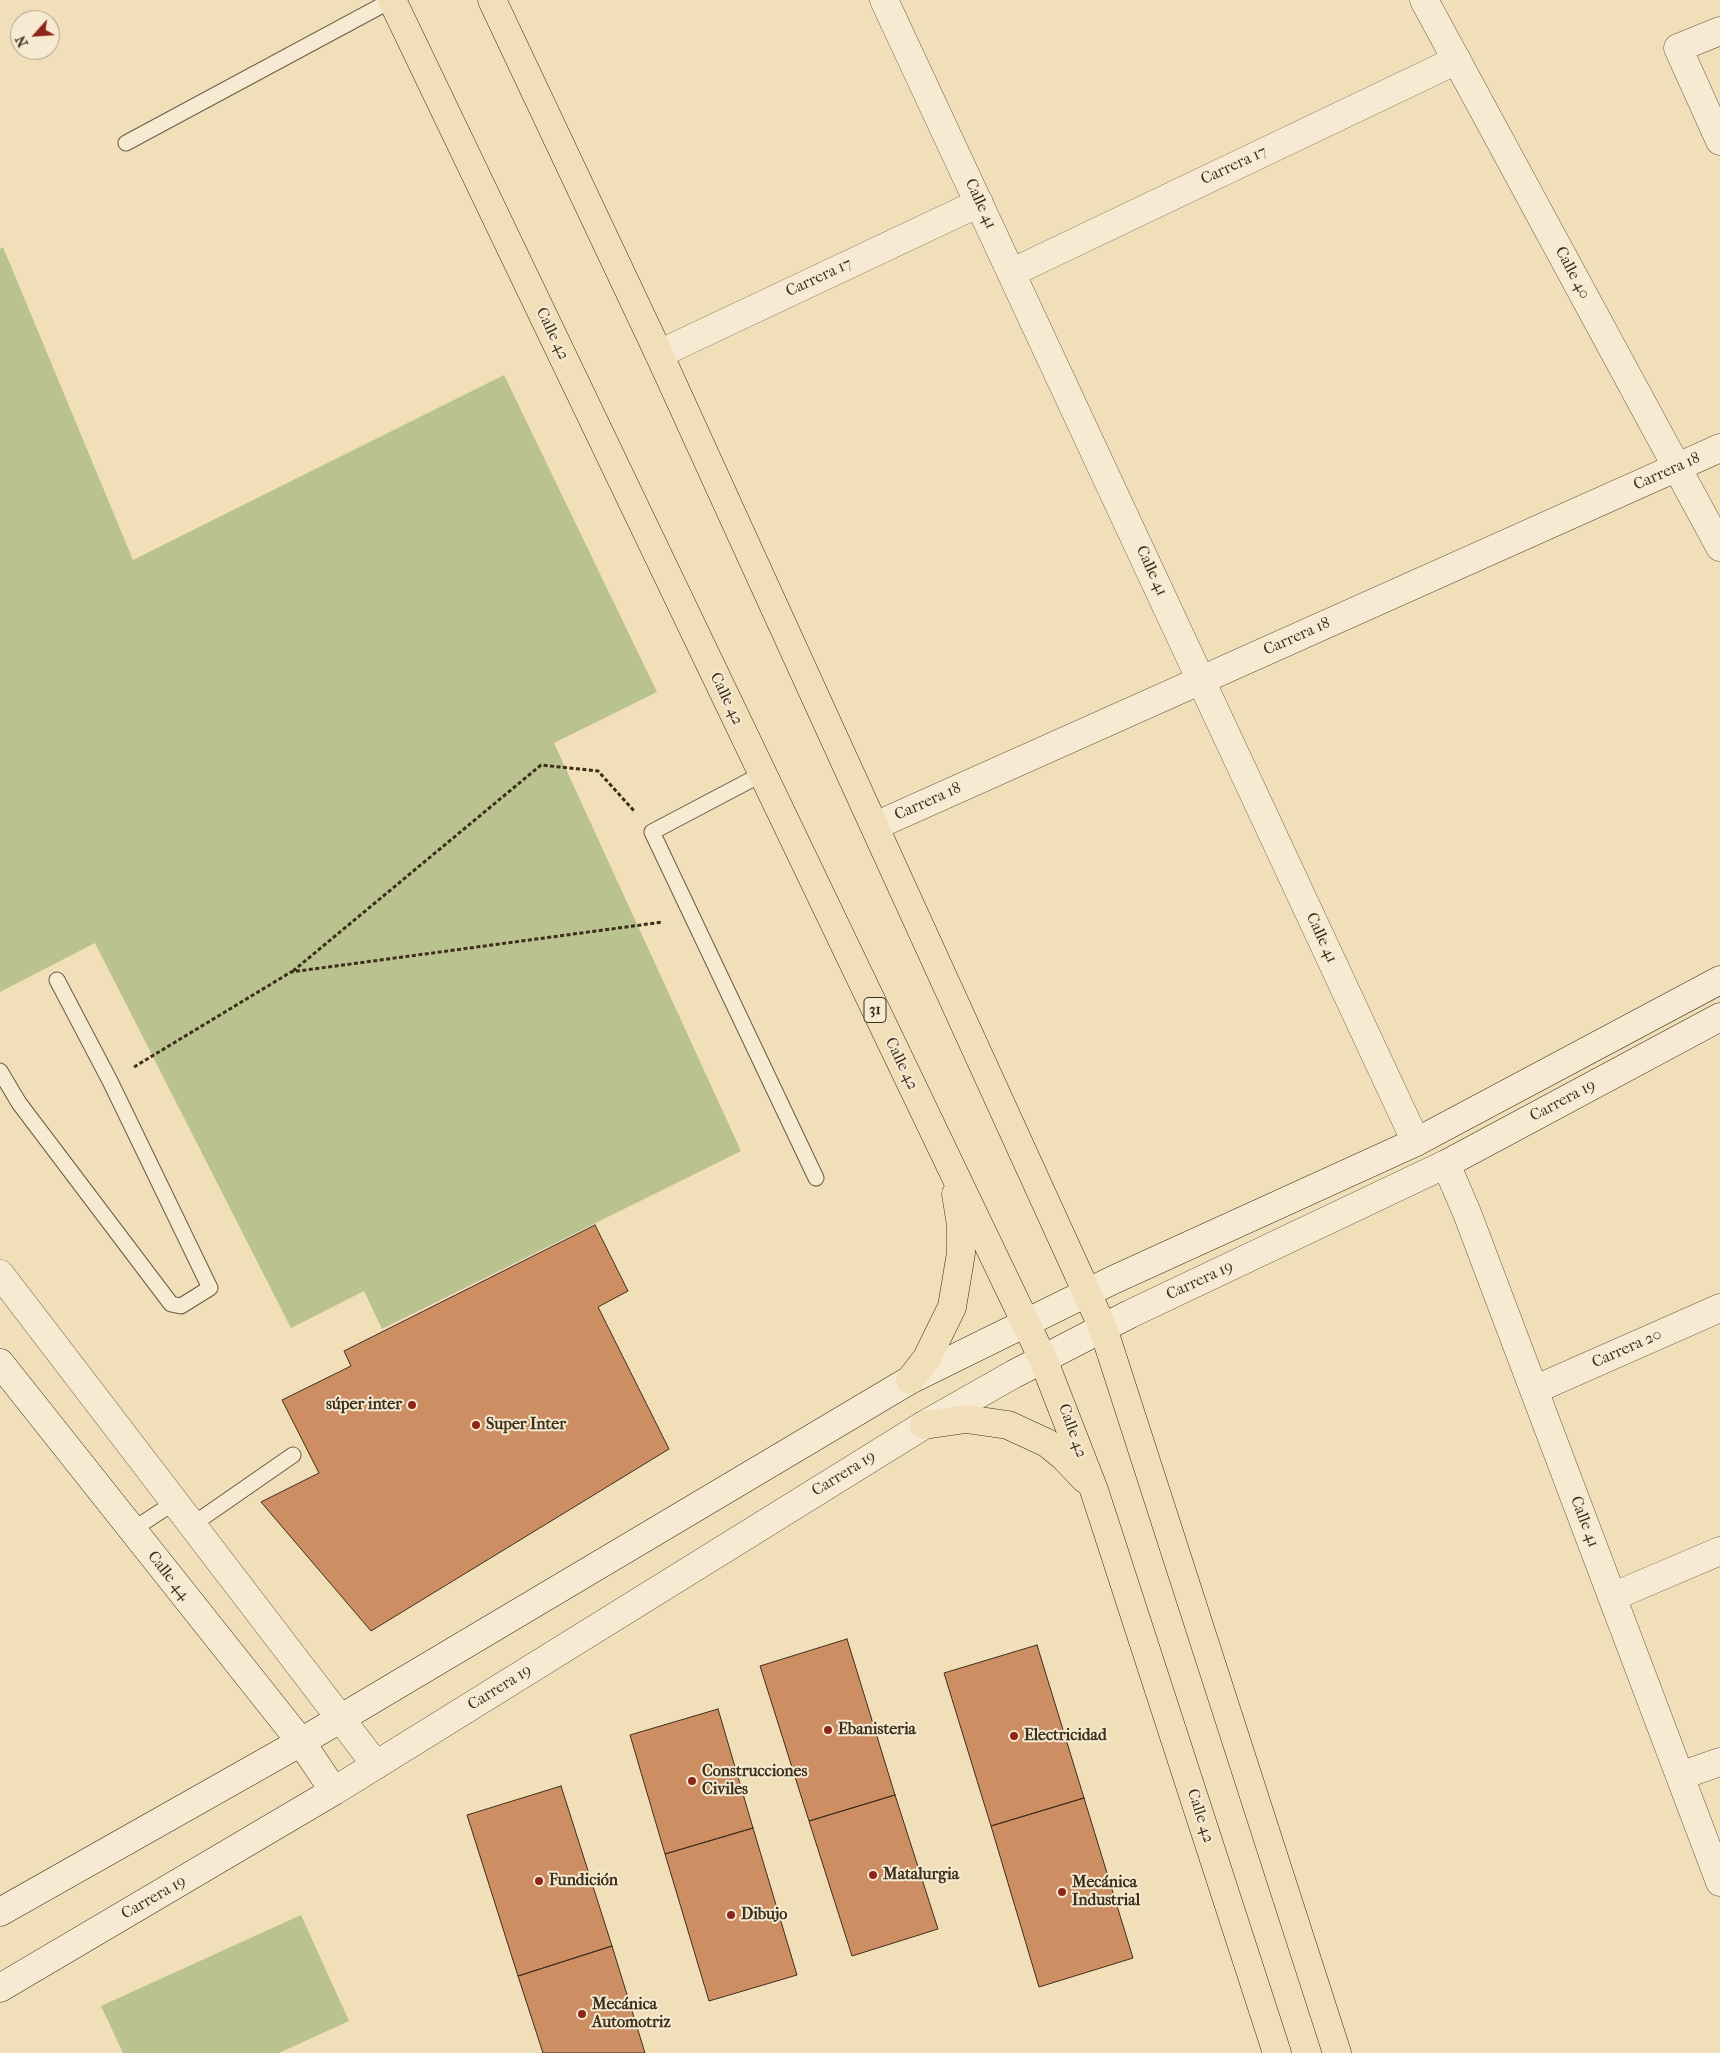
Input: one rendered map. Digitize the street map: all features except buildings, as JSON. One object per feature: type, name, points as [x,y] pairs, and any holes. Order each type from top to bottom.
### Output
[{"type":"main road","name":"Calle 42","points":[[392,0],[1043,1359],[1094,1490],[1277,2053]]},
{"type":"main road","points":[[492,0],[659,354],[1103,1328],[1337,2053]]},
{"type":"main road","points":[[910,1380],[927,1358],[941,1334],[952,1307],[958,1280],[961,1253],[961,1225],[949,1164]]},
{"type":"main road","points":[[924,1425],[966,1419],[1008,1425],[1047,1443],[1064,1457],[1094,1490]]},
{"type":"street","name":"Calle 41","points":[[884,0],[1416,1142]]},
{"type":"street","name":"Calle 40","points":[[1424,0],[1720,547]]},
{"type":"street","points":[[1720,31],[1678,48],[1720,141]]},
{"type":"street","name":"Carrera 17","points":[[1011,273],[1457,60]]},
{"type":"street","name":"Carrera 17","points":[[659,354],[979,203]]},
{"type":"street","name":"Carrera 18","points":[[875,826],[1720,448]]},
{"type":"street","name":"Carrera 19","points":[[0,1912],[301,1742],[910,1380],[1088,1293],[1416,1142],[1720,980]]},
{"type":"street","name":"Carrera 19","points":[[0,1988],[334,1791],[924,1425],[1103,1328],[1446,1164],[1720,1017]]},
{"type":"street","name":"Calle 41","points":[[1446,1164],[1470,1222],[1720,1882]]},
{"type":"street","points":[[0,1274],[376,1765]]},
{"type":"street","name":"Carrera 20","points":[[1534,1390],[1720,1308]]},
{"type":"street","name":"Calle 44","points":[[0,1363],[301,1742],[334,1791]]},
{"type":"street","points":[[1612,1598],[1720,1551]]},
{"type":"street","points":[[1680,1776],[1720,1762]]},
{"type":"lane","points":[[126,143],[392,0]]},
{"type":"lane","points":[[762,774],[652,832],[816,1178]]},
{"type":"lane","points":[[0,1071],[19,1103],[170,1304],[181,1306],[210,1288],[110,1081],[56,980]]},
{"type":"lane","points":[[192,1525],[293,1455]]},
{"type":"lane","points":[[132,1530],[175,1502]]},
{"type":"path","points":[[110,1081],[291,972],[541,765],[598,771],[652,832]]},
{"type":"path","points":[[291,972],[693,918]]},
{"type":"green space","points":[[3,247],[133,560],[504,375],[657,692],[554,743],[741,1151],[382,1329],[364,1291],[291,1328],[95,943],[0,992],[0,249]]},
{"type":"green space","points":[[301,1915],[349,2021],[279,2053],[123,2053],[101,2006]]},
{"type":"place","name":"súper inter","points":[[412,1405]]},
{"type":"place","name":"Super Inter","points":[[476,1425]]},
{"type":"place","name":"Ebanisteria","points":[[828,1730]]},
{"type":"place","name":"Electricidad","points":[[1014,1736]]},
{"type":"place","name":"Construcciones Civiles","points":[[692,1781]]},
{"type":"place","name":"Matalurgia","points":[[873,1875]]},
{"type":"place","name":"Fundición","points":[[539,1881]]},
{"type":"place","name":"Mecánica Industrial","points":[[1062,1892]]},
{"type":"place","name":"Dibujo","points":[[731,1915]]},
{"type":"place","name":"Mecánica Automotriz","points":[[582,2014]]}]
